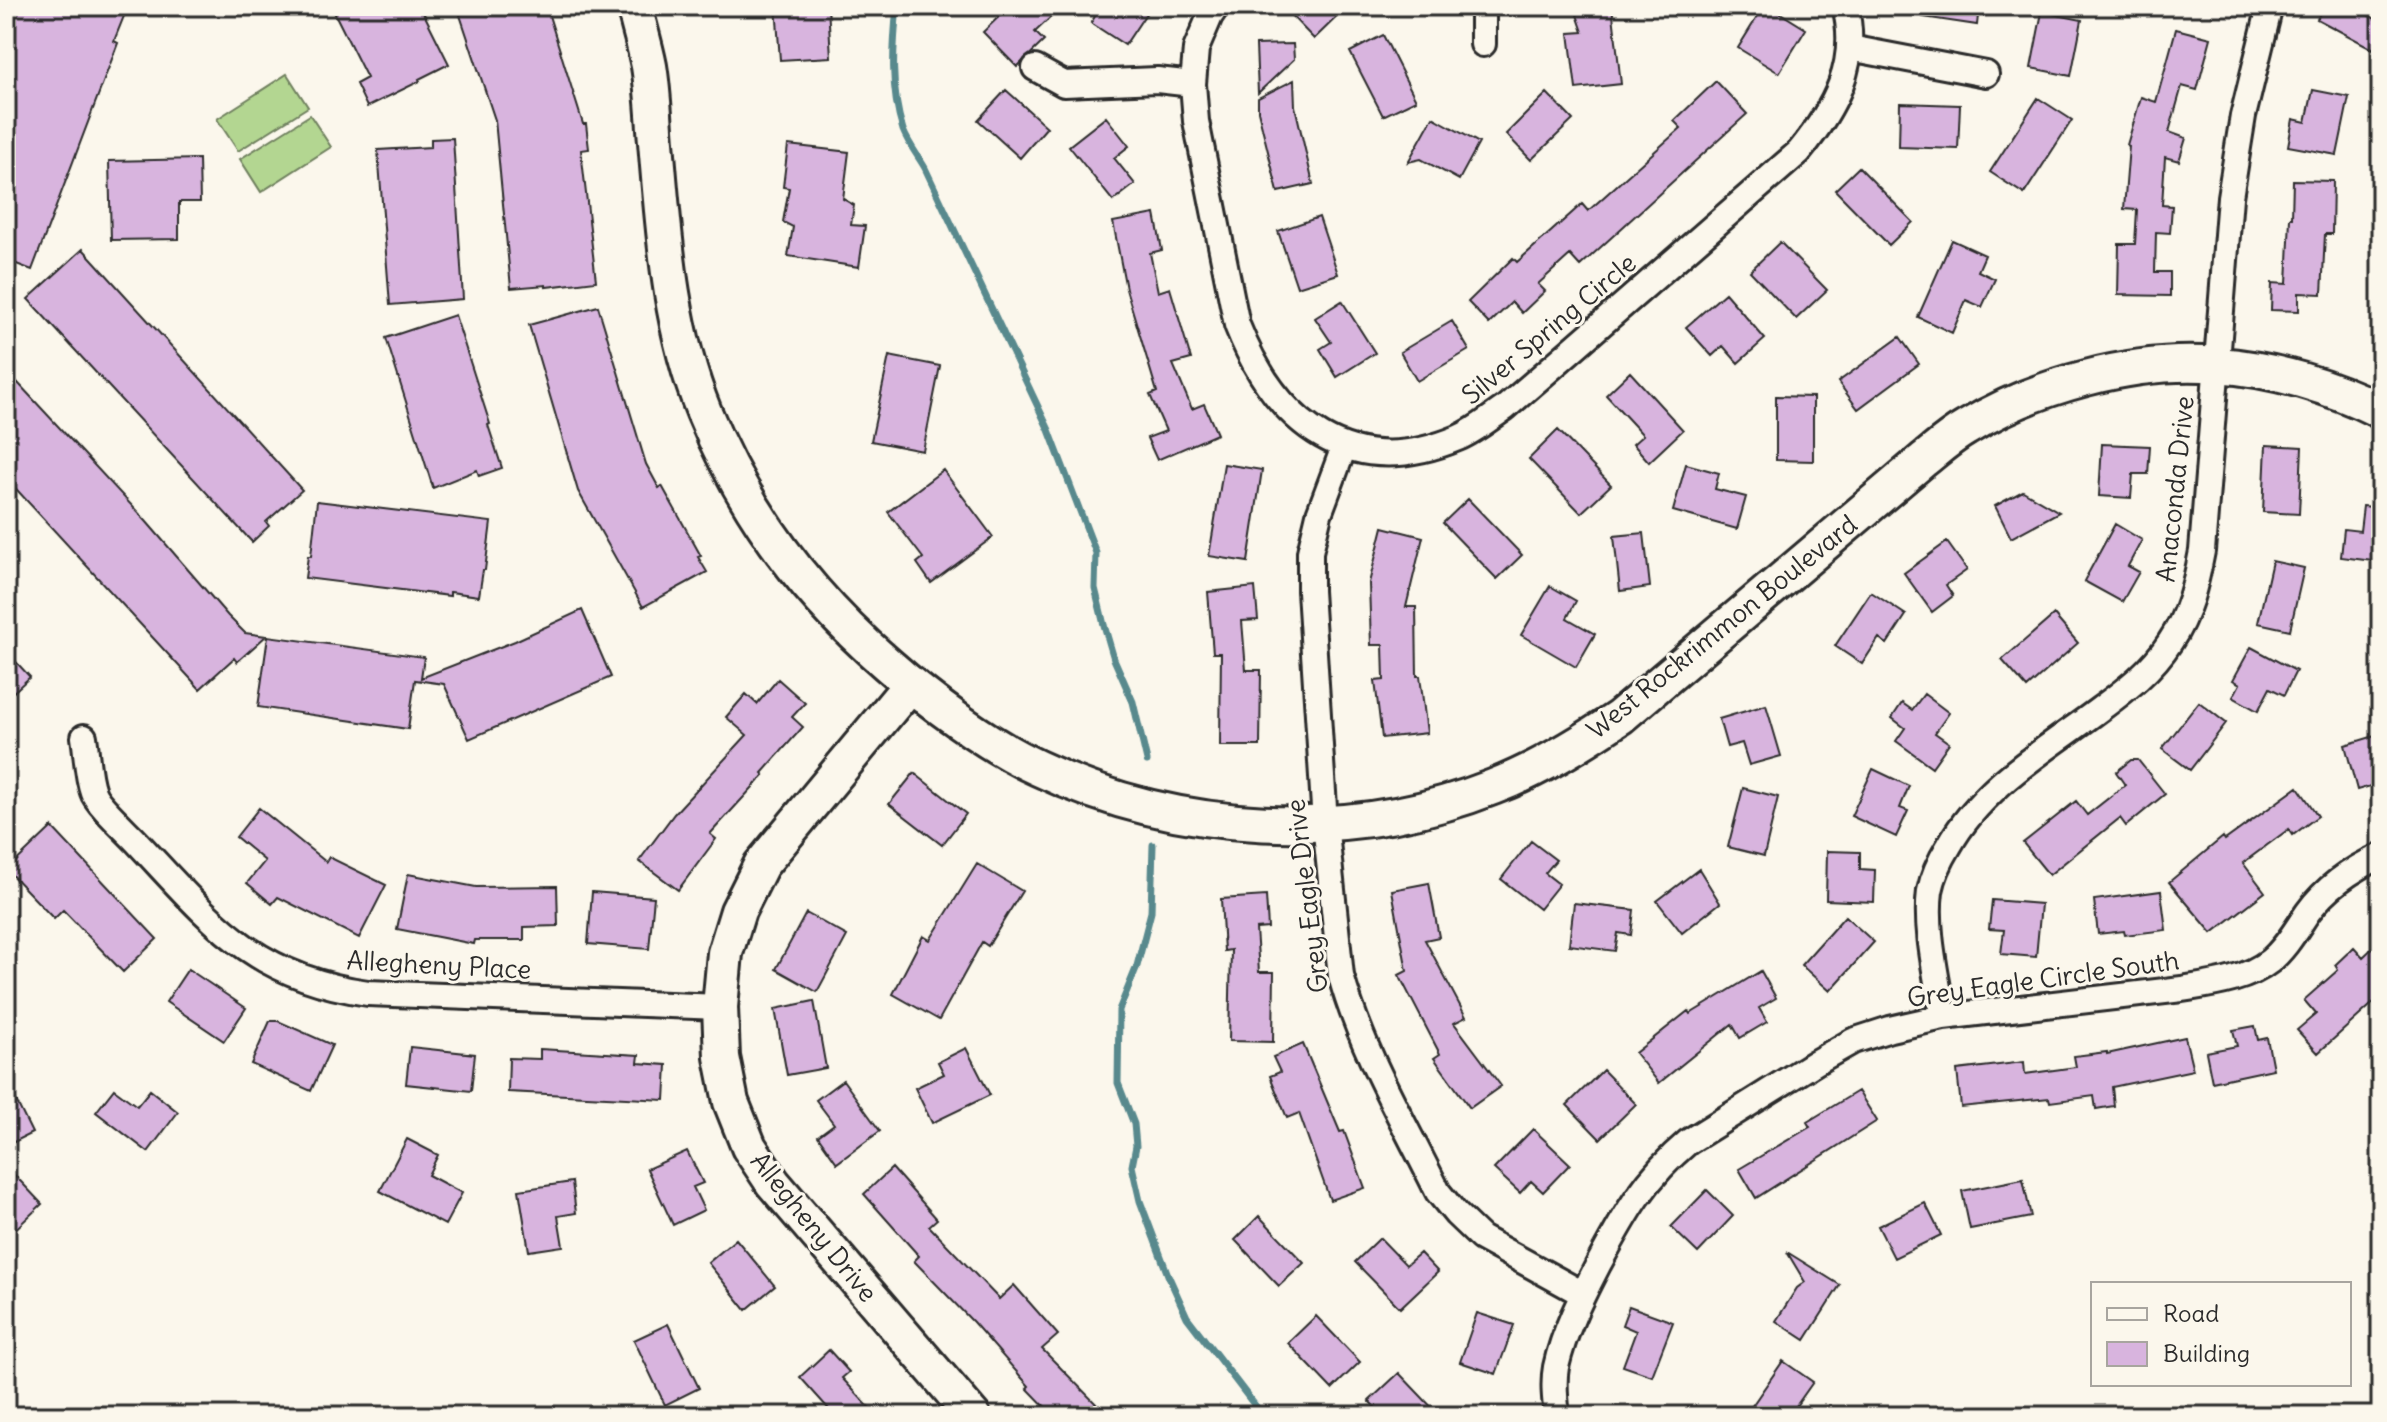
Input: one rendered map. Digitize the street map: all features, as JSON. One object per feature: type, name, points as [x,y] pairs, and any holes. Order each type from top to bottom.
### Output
[{"type":"main road","name":"West Rockrimmon Boulevard","points":[[634,6],[649,66],[673,306],[703,410],[752,508],[797,572],[839,619],[910,685],[1036,768],[1149,808],[1231,821],[1325,823],[1393,815],[1492,788],[1583,742],[1620,717],[1922,461],[1964,429],[2002,408],[2049,390],[2106,373],[2168,364],[2217,365],[2309,383],[2352,397],[2381,411]]},
{"type":"main road","name":"Allegheny Drive","points":[[910,685],[761,865],[738,911],[725,953],[720,1007],[722,1057],[731,1102],[749,1147],[773,1183],[973,1416]]},
{"type":"street","name":"Silver Spring Circle","points":[[1217,6],[1196,49],[1193,84],[1196,121],[1237,325],[1249,356],[1288,411],[1316,433],[1344,447],[1374,453],[1431,447],[1460,437],[1505,408],[1799,152],[1822,123],[1843,77],[1850,48],[1845,6]]},
{"type":"street","points":[[1483,6],[1483,44]]},
{"type":"street","name":"Anaconda Drive","points":[[1943,1017],[1929,922],[1930,889],[1942,857],[1956,833],[1999,785],[2135,683],[2170,642],[2185,617],[2195,587],[2202,551],[2225,245],[2234,170],[2243,116],[2270,6]]},
{"type":"street","points":[[1850,48],[1986,74]]},
{"type":"street","points":[[1035,68],[1064,84],[1157,80],[1193,84]]},
{"type":"street","name":"Grey Eagle Drive","points":[[1344,447],[1319,514],[1310,552],[1325,823],[1341,976],[1359,1029],[1438,1192],[1481,1238],[1583,1294]]},
{"type":"street","name":"Allegheny Place","points":[[84,737],[93,795],[211,922],[246,950],[272,965],[336,988],[368,993],[720,1007]]},
{"type":"street","name":"Grey Eagle Circle South","points":[[1557,1416],[1555,1370],[1567,1330],[1583,1294],[1631,1203],[1669,1158],[1688,1142],[1853,1041],[1890,1029],[1943,1017],[2215,984],[2245,975],[2270,961],[2333,884],[2360,865],[2381,856]]},
{"type":"green space","points":[[287,74],[308,107],[238,151],[217,119]]},
{"type":"green space","points":[[310,115],[331,147],[261,192],[240,159]]},
{"type":"building","points":[[6,6],[128,6],[114,41],[118,43],[32,270],[6,260]]},
{"type":"building","points":[[331,6],[420,6],[449,64],[367,107],[356,84],[367,78]]},
{"type":"building","points":[[457,6],[546,6],[583,124],[586,124],[589,149],[581,150],[596,281],[511,288],[495,120]]},
{"type":"building","points":[[776,6],[828,6],[831,57],[780,60]]},
{"type":"building","points":[[1010,6],[1040,6],[1051,17],[1035,32],[1044,41],[1017,67],[983,32]]},
{"type":"building","points":[[1101,6],[1151,6],[1125,45],[1091,23]]},
{"type":"building","points":[[1282,6],[1348,6],[1314,39]]},
{"type":"building","points":[[1574,6],[1612,6],[1621,84],[1576,89],[1569,33],[1583,32]]},
{"type":"building","points":[[1764,6],[1769,6],[1806,29],[1779,73],[1738,48]]},
{"type":"building","points":[[1924,6],[1979,6],[1977,25],[1923,17]]},
{"type":"building","points":[[2324,6],[2352,6],[2381,22],[2381,35],[2373,49],[2317,19]]},
{"type":"building","points":[[2042,12],[2082,20],[2071,76],[2031,68]]},
{"type":"building","points":[[2176,29],[2211,38],[2197,90],[2182,86],[2169,132],[2186,138],[2179,161],[2165,157],[2162,205],[2172,206],[2170,233],[2156,232],[2155,272],[2170,272],[2170,296],[2118,295],[2119,244],[2135,244],[2137,210],[2124,209],[2127,145],[2141,97],[2156,102]]},
{"type":"building","points":[[1383,35],[1416,100],[1383,116],[1350,52]]},
{"type":"building","points":[[1293,44],[1294,59],[1258,93],[1256,45]]},
{"type":"building","points":[[1294,80],[1295,106],[1313,184],[1278,192],[1258,111],[1258,98]]},
{"type":"building","points":[[1716,81],[1747,114],[1580,266],[1570,255],[1538,284],[1545,291],[1522,313],[1512,302],[1489,324],[1468,302],[1513,258],[1517,262],[1582,204],[1588,211],[1681,128],[1674,121]]},
{"type":"building","points":[[1006,90],[1047,127],[1020,158],[978,120]]},
{"type":"building","points":[[2313,90],[2349,97],[2337,155],[2288,146],[2293,119],[2306,122]]},
{"type":"building","points":[[1547,93],[1573,120],[1531,160],[1506,134]]},
{"type":"building","points":[[2038,98],[2072,120],[2024,194],[1990,172]]},
{"type":"building","points":[[1900,103],[1960,105],[1958,149],[1899,147]]},
{"type":"building","points":[[1106,117],[1129,146],[1114,158],[1135,184],[1113,201],[1069,146]]},
{"type":"building","points":[[1433,117],[1479,143],[1459,180],[1421,159],[1408,162]]},
{"type":"building","points":[[453,138],[463,299],[390,305],[378,150],[431,147],[431,139]]},
{"type":"building","points":[[788,145],[849,152],[843,199],[854,205],[851,225],[865,226],[859,267],[788,256],[793,227],[783,222],[789,188],[783,187]]},
{"type":"building","points":[[199,159],[200,202],[179,202],[179,239],[111,240],[109,161]]},
{"type":"building","points":[[1859,167],[1913,222],[1889,245],[1835,190]]},
{"type":"building","points":[[2293,180],[2333,181],[2332,234],[2325,234],[2322,294],[2299,293],[2299,311],[2271,310],[2272,283],[2287,284]]},
{"type":"building","points":[[1155,214],[1162,250],[1150,253],[1158,292],[1170,288],[1191,359],[1173,364],[1192,409],[1204,404],[1217,434],[1157,460],[1147,438],[1166,431],[1150,395],[1157,392],[1126,289],[1113,222]]},
{"type":"building","points":[[1319,217],[1338,274],[1297,287],[1278,231]]},
{"type":"building","points":[[1952,240],[1985,255],[1978,271],[1995,279],[1982,307],[1966,300],[1952,333],[1918,317]]},
{"type":"building","points":[[1780,242],[1827,290],[1796,319],[1750,271]]},
{"type":"building","points":[[83,249],[302,490],[266,522],[269,526],[252,542],[28,299]]},
{"type":"building","points":[[1725,293],[1765,339],[1738,363],[1723,346],[1712,356],[1686,327]]},
{"type":"building","points":[[1342,301],[1375,353],[1337,377],[1320,349],[1331,342],[1315,318]]},
{"type":"building","points":[[598,306],[646,464],[659,488],[662,486],[707,572],[643,607],[578,491],[529,325]]},
{"type":"building","points":[[455,315],[502,468],[479,476],[477,470],[433,488],[386,338]]},
{"type":"building","points":[[1452,321],[1469,350],[1417,381],[1400,352]]},
{"type":"building","points":[[1900,337],[1919,364],[1858,409],[1838,382]]},
{"type":"building","points":[[889,356],[940,366],[923,451],[871,441]]},
{"type":"building","points":[[6,370],[146,521],[228,616],[245,633],[266,636],[237,662],[234,658],[200,689],[6,478],[6,421],[14,413],[6,404]]},
{"type":"building","points":[[1630,372],[1683,430],[1649,462],[1633,444],[1643,435],[1606,395]]},
{"type":"building","points":[[1776,396],[1813,397],[1813,461],[1776,460]]},
{"type":"building","points":[[1558,430],[1611,485],[1581,513],[1529,459]]},
{"type":"building","points":[[2102,444],[2150,446],[2148,474],[2133,474],[2131,498],[2099,496]]},
{"type":"building","points":[[2266,445],[2302,447],[2299,514],[2263,512]]},
{"type":"building","points":[[1224,464],[1262,470],[1248,562],[1209,556]]},
{"type":"building","points":[[1686,464],[1719,473],[1715,489],[1746,497],[1737,529],[1673,511]]},
{"type":"building","points":[[943,470],[993,537],[931,583],[917,563],[923,558],[888,512]]},
{"type":"building","points":[[2023,491],[2059,512],[2011,538],[1995,506]]},
{"type":"building","points":[[1468,499],[1522,555],[1497,579],[1443,523]]},
{"type":"building","points":[[317,501],[491,522],[479,596],[450,592],[450,596],[305,578],[308,556],[311,556]]},
{"type":"building","points":[[2363,506],[2381,508],[2381,562],[2341,557],[2344,529],[2360,531]]},
{"type":"building","points":[[2115,524],[2142,540],[2128,566],[2139,572],[2122,602],[2084,581]]},
{"type":"building","points":[[1383,527],[1423,537],[1406,607],[1416,607],[1417,676],[1420,676],[1427,733],[1382,738],[1375,681],[1384,680],[1383,645],[1371,645],[1369,583]]},
{"type":"building","points":[[1644,533],[1650,587],[1620,591],[1614,536]]},
{"type":"building","points":[[1947,542],[1967,570],[1946,585],[1953,596],[1932,612],[1904,573]]},
{"type":"building","points":[[2272,561],[2304,568],[2290,630],[2258,623]]},
{"type":"building","points":[[1550,586],[1576,601],[1567,618],[1595,634],[1576,667],[1521,635]]},
{"type":"building","points":[[1255,587],[1258,620],[1242,621],[1246,670],[1261,670],[1260,746],[1220,746],[1221,653],[1213,653],[1208,592]]},
{"type":"building","points":[[1871,592],[1906,615],[1887,644],[1879,638],[1862,664],[1835,646]]},
{"type":"building","points":[[582,610],[611,677],[469,739],[444,684],[415,680],[408,729],[258,707],[268,636],[424,657],[421,678],[515,641]]},
{"type":"building","points":[[2054,615],[2078,643],[2027,688],[2002,660]]},
{"type":"building","points":[[2251,647],[2296,671],[2284,695],[2270,688],[2258,711],[2233,697],[2240,684],[2233,680]]},
{"type":"building","points":[[6,651],[30,677],[6,699]]},
{"type":"building","points":[[778,679],[805,703],[792,717],[803,727],[710,834],[716,839],[678,890],[639,861],[674,814],[747,735],[726,717],[746,694],[757,704]]},
{"type":"building","points":[[1924,694],[1949,713],[1935,733],[1949,743],[1932,767],[1896,741],[1905,728],[1892,718],[1902,703],[1912,710]]},
{"type":"building","points":[[2199,702],[2226,723],[2190,770],[2162,749]]},
{"type":"building","points":[[1766,705],[1781,756],[1749,765],[1742,743],[1727,747],[1719,719]]},
{"type":"building","points":[[2381,734],[2381,783],[2357,790],[2345,745]]},
{"type":"building","points":[[2131,760],[2138,760],[2165,794],[2126,826],[2120,818],[2049,875],[2023,843],[2076,801],[2087,815],[2125,785],[2116,772]]},
{"type":"building","points":[[1873,769],[1909,786],[1900,808],[1908,811],[1896,837],[1851,816]]},
{"type":"building","points":[[914,773],[966,814],[942,845],[889,804]]},
{"type":"building","points":[[2298,787],[2318,816],[2293,835],[2289,829],[2243,863],[2265,892],[2212,933],[2169,882],[2223,837],[2225,840]]},
{"type":"building","points":[[1743,788],[1778,797],[1764,856],[1728,847]]},
{"type":"building","points":[[259,808],[326,862],[329,857],[386,885],[359,938],[278,897],[272,904],[247,883],[265,861],[236,837]]},
{"type":"building","points":[[52,827],[157,939],[123,972],[63,910],[54,919],[7,870]]},
{"type":"building","points":[[1531,841],[1556,860],[1545,873],[1559,884],[1539,909],[1501,879]]},
{"type":"building","points":[[1827,851],[1860,852],[1860,869],[1875,870],[1874,902],[1826,900]]},
{"type":"building","points":[[977,864],[1022,891],[988,946],[982,942],[939,1020],[893,994],[923,936],[930,940]]},
{"type":"building","points":[[1699,869],[1720,903],[1682,933],[1657,901]]},
{"type":"building","points":[[408,874],[476,887],[557,886],[558,926],[524,927],[524,940],[475,940],[474,944],[397,929]]},
{"type":"building","points":[[1429,883],[1439,937],[1425,940],[1466,1017],[1454,1023],[1501,1086],[1470,1108],[1434,1058],[1440,1054],[1399,975],[1407,971],[1392,890]]},
{"type":"building","points":[[2161,891],[2166,930],[2125,935],[2124,931],[2098,934],[2094,900]]},
{"type":"building","points":[[592,892],[654,897],[649,949],[588,944]]},
{"type":"building","points":[[1266,896],[1268,928],[1256,929],[1259,972],[1274,972],[1273,1042],[1229,1041],[1231,950],[1224,951],[1221,899]]},
{"type":"building","points":[[1992,900],[2041,904],[2036,957],[2001,954],[2004,930],[1989,929]]},
{"type":"building","points":[[1574,903],[1634,910],[1631,935],[1618,933],[1615,951],[1569,945]]},
{"type":"building","points":[[806,913],[847,936],[817,992],[776,969]]},
{"type":"building","points":[[1845,916],[1874,942],[1830,991],[1801,965]]},
{"type":"building","points":[[2381,940],[2381,996],[2318,1053],[2297,1030],[2316,1014],[2304,1000],[2338,970],[2335,965],[2354,947],[2363,957]]},
{"type":"building","points":[[188,969],[246,1008],[224,1041],[166,1002]]},
{"type":"building","points":[[1761,971],[1776,998],[1759,1008],[1767,1022],[1740,1038],[1732,1024],[1659,1083],[1635,1053],[1688,1011],[1690,1014]]},
{"type":"building","points":[[814,1001],[826,1068],[787,1075],[775,1009]]},
{"type":"building","points":[[270,1021],[278,1021],[332,1045],[311,1091],[251,1064]]},
{"type":"building","points":[[2255,1026],[2258,1040],[2267,1038],[2273,1069],[2212,1082],[2206,1052],[2237,1046],[2233,1030]]},
{"type":"building","points":[[2185,1037],[2193,1070],[2112,1087],[2114,1106],[2096,1109],[2094,1096],[1961,1107],[1957,1070],[2024,1062],[2025,1074],[2076,1067],[2074,1056],[2107,1054]]},
{"type":"building","points":[[1303,1044],[1340,1132],[1344,1131],[1365,1188],[1330,1200],[1299,1113],[1287,1118],[1270,1076],[1280,1072],[1273,1057]]},
{"type":"building","points":[[410,1047],[475,1054],[471,1091],[406,1084]]},
{"type":"building","points":[[966,1048],[990,1095],[932,1123],[915,1088],[944,1074],[938,1062]]},
{"type":"building","points":[[540,1049],[639,1055],[638,1063],[667,1065],[665,1100],[508,1092],[509,1058],[540,1059]]},
{"type":"building","points":[[1603,1070],[1636,1104],[1600,1139],[1567,1105]]},
{"type":"building","points":[[6,1080],[32,1133],[6,1146]]},
{"type":"building","points":[[843,1080],[880,1131],[837,1163],[818,1136],[834,1124],[816,1100]]},
{"type":"building","points":[[114,1089],[137,1106],[150,1090],[178,1112],[148,1152],[96,1112]]},
{"type":"building","points":[[1858,1091],[1877,1121],[1756,1198],[1739,1169],[1810,1127],[1807,1122]]},
{"type":"building","points":[[1533,1129],[1570,1164],[1543,1192],[1531,1181],[1520,1193],[1494,1169]]},
{"type":"building","points":[[407,1139],[438,1155],[428,1175],[462,1193],[445,1225],[380,1191]]},
{"type":"building","points":[[687,1151],[703,1183],[693,1187],[704,1210],[673,1225],[647,1169]]},
{"type":"building","points":[[6,1166],[42,1204],[6,1238]]},
{"type":"building","points":[[892,1168],[937,1219],[929,1226],[999,1299],[1014,1285],[1058,1335],[1042,1349],[1108,1416],[1054,1416],[973,1322],[914,1261],[919,1256],[864,1194]]},
{"type":"building","points":[[2023,1179],[2031,1217],[1970,1229],[1962,1191]]},
{"type":"building","points":[[572,1182],[576,1213],[558,1216],[563,1246],[529,1251],[519,1190]]},
{"type":"building","points":[[1707,1190],[1733,1216],[1698,1253],[1671,1227]]},
{"type":"building","points":[[1925,1203],[1941,1235],[1894,1258],[1878,1226]]},
{"type":"building","points":[[1259,1216],[1304,1263],[1279,1286],[1235,1240]]},
{"type":"building","points":[[1380,1238],[1406,1265],[1420,1253],[1438,1272],[1400,1308],[1355,1262]]},
{"type":"building","points":[[736,1239],[775,1286],[746,1310],[708,1263]]},
{"type":"building","points":[[1787,1252],[1840,1285],[1805,1340],[1776,1321],[1797,1288],[1805,1282]]},
{"type":"building","points":[[1629,1306],[1673,1322],[1652,1376],[1623,1366],[1636,1331],[1622,1325]]},
{"type":"building","points":[[1477,1313],[1514,1325],[1496,1374],[1460,1362]]},
{"type":"building","points":[[1316,1316],[1360,1362],[1332,1389],[1288,1343]]},
{"type":"building","points":[[668,1324],[699,1388],[665,1405],[634,1340]]},
{"type":"building","points":[[829,1350],[849,1372],[842,1378],[877,1416],[835,1416],[800,1377]]},
{"type":"building","points":[[1783,1361],[1813,1382],[1789,1416],[1745,1416]]},
{"type":"building","points":[[1399,1373],[1440,1416],[1383,1416],[1369,1401]]},
{"type":"waterway","points":[[897,6],[894,84],[903,130],[925,168],[1049,430],[1096,553],[1095,588],[1104,625],[1114,659],[1133,702],[1147,761]]},
{"type":"waterway","points":[[1153,845],[1151,912],[1137,966],[1119,1010],[1118,1083],[1134,1124],[1136,1146],[1132,1166],[1140,1201],[1187,1317],[1263,1416]]}]
